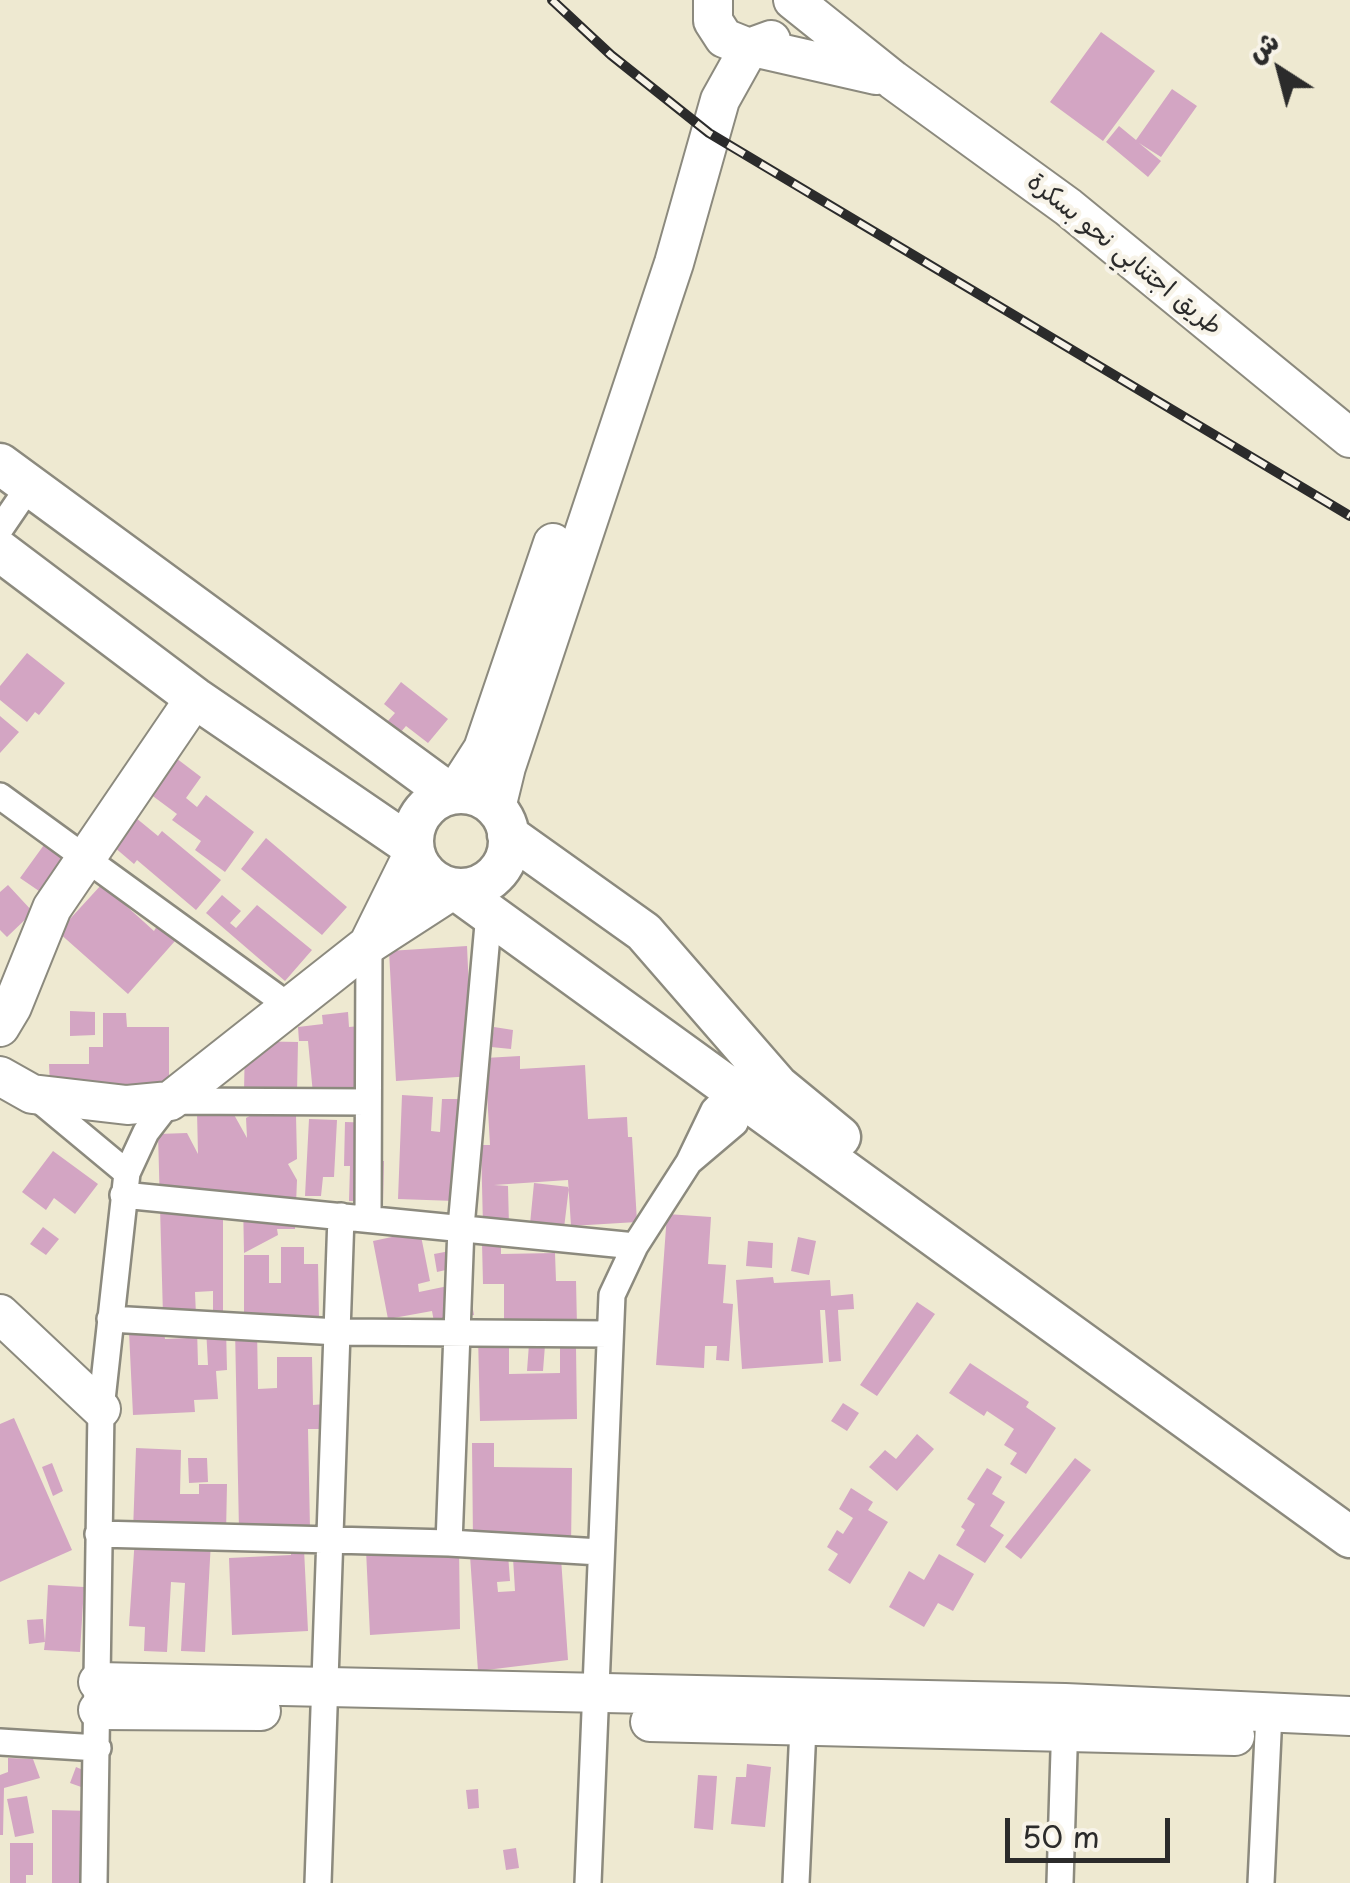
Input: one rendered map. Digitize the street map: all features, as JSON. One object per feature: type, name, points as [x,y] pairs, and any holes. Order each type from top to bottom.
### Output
[{"type":"main road","points":[[15,475],[452,794]]},
{"type":"main road","points":[[0,552],[195,698],[413,849],[428,876],[819,1122],[1350,1506]]},
{"type":"main road","points":[[413,849],[418,819],[438,799],[452,794],[477,796],[502,822],[644,932],[750,1081],[1350,1537]]},
{"type":"main road","points":[[454,889],[483,884],[494,875],[508,850],[502,822]]},
{"type":"street","points":[[726,24],[766,44],[784,26],[790,0]]},
{"type":"street","name":"طريق اجتنابي نحو بسكرة","points":[[790,0],[892,80],[1068,207],[1350,438]]},
{"type":"street","points":[[726,24],[824,61],[892,80]]},
{"type":"street","points":[[502,822],[506,766],[674,262],[720,100],[726,24]]},
{"type":"street","points":[[452,794],[483,749],[650,260],[703,160]]},
{"type":"street","points":[[0,529],[15,475]]},
{"type":"street","points":[[0,1027],[10,979],[52,908],[195,698]]},
{"type":"street","points":[[0,796],[289,1006]]},
{"type":"street","points":[[368,1219],[369,944],[413,849]]},
{"type":"street","points":[[94,1883],[100,1409],[125,1184],[146,1132],[170,1101],[369,944],[454,889]]},
{"type":"street","points":[[450,1543],[461,1228],[489,914]]},
{"type":"street","points":[[588,1883],[612,1295],[635,1246],[690,1162],[735,1124],[750,1081]]},
{"type":"street","points":[[16,1085],[125,1184],[341,1216],[635,1246]]},
{"type":"street","points":[[16,1085],[142,1105],[170,1101],[368,1102]]},
{"type":"street","points":[[318,1883],[341,1216]]},
{"type":"street","points":[[0,1314],[100,1409]]},
{"type":"street","points":[[110,1320],[338,1332],[609,1334]]},
{"type":"street","points":[[98,1534],[450,1543],[600,1552]]},
{"type":"street","points":[[0,1742],[98,1713],[324,1700],[1268,1724],[1350,1716]]},
{"type":"street","points":[[596,1707],[803,1728],[1064,1718]]},
{"type":"street","points":[[1060,1883],[1064,1718]]},
{"type":"street","points":[[1268,1724],[1350,1738]]},
{"type":"street","points":[[1262,1883],[1268,1724]]},
{"type":"street","points":[[796,1883],[803,1728]]},
{"type":"building","points":[[1101,32],[1155,71],[1103,141],[1050,102]]},
{"type":"building","points":[[1172,89],[1197,106],[1161,157],[1139,143],[1161,161],[1148,177],[1106,142],[1119,126],[1136,140]]},
{"type":"building","points":[[27,653],[65,683],[39,715],[35,712],[27,722],[0,700],[0,686]]},
{"type":"building","points":[[401,682],[448,719],[428,743],[406,726],[400,733],[387,722],[395,713],[384,704]]},
{"type":"building","points":[[0,716],[19,732],[0,753]]},
{"type":"building","points":[[172,755],[201,777],[186,798],[197,807],[206,795],[254,832],[225,872],[195,850],[201,841],[172,820],[177,814],[146,791]]},
{"type":"building","points":[[130,813],[158,836],[162,831],[221,880],[196,910],[137,860],[134,864],[107,841]]},
{"type":"building","points":[[49,838],[67,850],[39,891],[20,878]]},
{"type":"building","points":[[266,838],[347,907],[322,935],[241,869]]},
{"type":"building","points":[[102,884],[154,931],[157,926],[175,941],[128,994],[58,932]]},
{"type":"building","points":[[8,885],[33,912],[7,937],[0,930],[0,892]]},
{"type":"building","points":[[222,895],[241,911],[230,923],[236,928],[257,905],[312,950],[285,981],[206,913]]},
{"type":"building","points":[[467,946],[473,1076],[396,1081],[389,951]]},
{"type":"building","points":[[70,1011],[95,1012],[95,1035],[70,1036]]},
{"type":"building","points":[[348,1012],[349,1027],[371,1025],[377,1088],[313,1094],[308,1041],[299,1041],[298,1027],[323,1024],[322,1015]]},
{"type":"building","points":[[103,1013],[126,1013],[127,1027],[169,1027],[169,1089],[50,1086],[49,1064],[89,1064],[89,1047],[103,1047]]},
{"type":"building","points":[[494,1027],[513,1030],[511,1049],[491,1047]]},
{"type":"building","points":[[245,1041],[298,1042],[297,1093],[244,1092]]},
{"type":"building","points":[[520,1056],[520,1069],[585,1065],[588,1119],[627,1117],[628,1137],[632,1137],[637,1222],[571,1226],[568,1180],[494,1185],[508,1186],[509,1226],[483,1226],[481,1145],[490,1145],[485,1058]]},
{"type":"building","points":[[402,1095],[433,1097],[431,1131],[440,1132],[442,1099],[459,1099],[455,1201],[398,1199]]},
{"type":"building","points":[[290,1103],[296,1115],[297,1159],[288,1164],[297,1180],[295,1229],[277,1229],[278,1235],[244,1253],[243,1201],[223,1209],[223,1311],[213,1311],[213,1291],[195,1292],[196,1315],[163,1316],[158,1134],[187,1133],[198,1154],[197,1112],[232,1111],[247,1138],[246,1118],[264,1108]]},
{"type":"building","points":[[309,1119],[337,1120],[334,1177],[323,1177],[321,1196],[305,1196]]},
{"type":"building","points":[[345,1122],[376,1123],[375,1161],[384,1161],[383,1202],[349,1201],[350,1166],[344,1166]]},
{"type":"building","points":[[53,1151],[98,1184],[75,1214],[54,1198],[46,1210],[22,1192]]},
{"type":"building","points":[[534,1183],[569,1187],[564,1228],[530,1224]]},
{"type":"building","points":[[667,1214],[711,1217],[708,1264],[726,1265],[723,1303],[733,1304],[729,1361],[716,1360],[717,1346],[705,1346],[704,1368],[656,1365]]},
{"type":"building","points":[[43,1227],[59,1239],[46,1255],[30,1244]]},
{"type":"building","points":[[420,1231],[430,1281],[418,1284],[419,1292],[453,1285],[450,1269],[437,1272],[434,1254],[450,1251],[467,1277],[474,1315],[434,1322],[432,1311],[388,1319],[373,1241]]},
{"type":"building","points":[[798,1237],[816,1241],[809,1275],[791,1271]]},
{"type":"building","points":[[748,1241],[773,1243],[772,1268],[746,1266]]},
{"type":"building","points":[[501,1242],[501,1254],[555,1253],[556,1281],[576,1281],[577,1326],[504,1327],[504,1284],[483,1284],[482,1243]]},
{"type":"building","points":[[281,1247],[304,1247],[304,1264],[318,1264],[319,1318],[244,1319],[244,1255],[269,1255],[269,1283],[281,1283]]},
{"type":"building","points":[[773,1277],[774,1283],[830,1280],[831,1296],[853,1294],[854,1309],[838,1310],[841,1361],[829,1362],[825,1310],[820,1310],[823,1363],[742,1369],[736,1280]]},
{"type":"building","points":[[917,1302],[935,1314],[877,1396],[860,1385]]},
{"type":"building","points":[[186,1328],[197,1328],[198,1365],[208,1365],[206,1328],[226,1328],[227,1370],[216,1371],[218,1399],[194,1400],[195,1412],[133,1415],[129,1332],[164,1330],[165,1339],[187,1338]]},
{"type":"building","points":[[235,1328],[257,1328],[258,1389],[277,1388],[277,1357],[312,1357],[313,1405],[325,1404],[325,1429],[308,1429],[310,1529],[239,1531]]},
{"type":"building","points":[[509,1334],[509,1374],[560,1373],[560,1348],[576,1347],[577,1419],[480,1421],[478,1335]]},
{"type":"building","points":[[529,1344],[545,1345],[543,1371],[527,1371]]},
{"type":"building","points":[[970,1363],[1029,1402],[1026,1407],[1056,1428],[1026,1474],[1010,1464],[1017,1453],[1004,1445],[1014,1429],[987,1411],[984,1416],[949,1393]]},
{"type":"building","points":[[843,1403],[859,1413],[847,1431],[831,1421]]},
{"type":"building","points":[[14,1418],[72,1550],[0,1582],[0,1424]]},
{"type":"building","points":[[917,1434],[934,1449],[897,1491],[869,1467],[885,1450],[896,1459]]},
{"type":"building","points":[[472,1443],[494,1443],[494,1467],[572,1468],[571,1548],[473,1542]]},
{"type":"building","points":[[136,1448],[181,1450],[180,1494],[199,1494],[199,1484],[227,1484],[226,1534],[133,1531]]},
{"type":"building","points":[[188,1458],[207,1458],[208,1482],[189,1483]]},
{"type":"building","points":[[1075,1458],[1091,1470],[1021,1559],[1005,1547]]},
{"type":"building","points":[[52,1463],[63,1491],[53,1496],[42,1467]]},
{"type":"building","points":[[987,1468],[1002,1477],[992,1494],[1005,1502],[990,1526],[1004,1535],[985,1563],[956,1545],[965,1530],[961,1527],[975,1504],[967,1499]]},
{"type":"building","points":[[851,1488],[873,1502],[868,1510],[888,1522],[850,1584],[828,1570],[838,1554],[827,1547],[837,1530],[843,1534],[853,1518],[839,1509]]},
{"type":"building","points":[[135,1537],[211,1541],[205,1652],[181,1651],[185,1583],[171,1582],[167,1652],[144,1651],[145,1627],[129,1626]]},
{"type":"building","points":[[459,1543],[460,1629],[370,1635],[366,1550]]},
{"type":"building","points":[[291,1549],[304,1549],[308,1631],[232,1635],[229,1558],[291,1555]]},
{"type":"building","points":[[508,1554],[510,1581],[497,1582],[498,1592],[515,1591],[513,1558],[561,1558],[568,1660],[478,1671],[470,1556]]},
{"type":"building","points":[[939,1554],[974,1574],[953,1611],[938,1603],[924,1627],[889,1607],[909,1571],[924,1580]]},
{"type":"building","points":[[48,1585],[84,1587],[80,1652],[44,1650]]},
{"type":"building","points":[[43,1619],[45,1642],[29,1644],[27,1620]]},
{"type":"building","points":[[8,1758],[33,1759],[40,1778],[4,1788],[0,1835],[0,1775],[8,1772]]},
{"type":"building","points":[[747,1764],[771,1767],[765,1827],[731,1824],[736,1777],[746,1777]]},
{"type":"building","points":[[76,1767],[90,1773],[84,1788],[70,1783]]},
{"type":"building","points":[[698,1775],[717,1776],[713,1830],[694,1828]]},
{"type":"building","points":[[478,1789],[479,1808],[468,1809],[466,1790]]},
{"type":"building","points":[[27,1796],[34,1833],[15,1837],[7,1799]]},
{"type":"building","points":[[52,1810],[92,1811],[91,1883],[52,1883]]},
{"type":"building","points":[[10,1843],[33,1843],[33,1875],[26,1875],[26,1883],[10,1883]]},
{"type":"building","points":[[516,1848],[519,1868],[506,1870],[503,1850]]},
{"type":"railway","points":[[552,0],[611,55],[709,133],[1350,516]]}]
